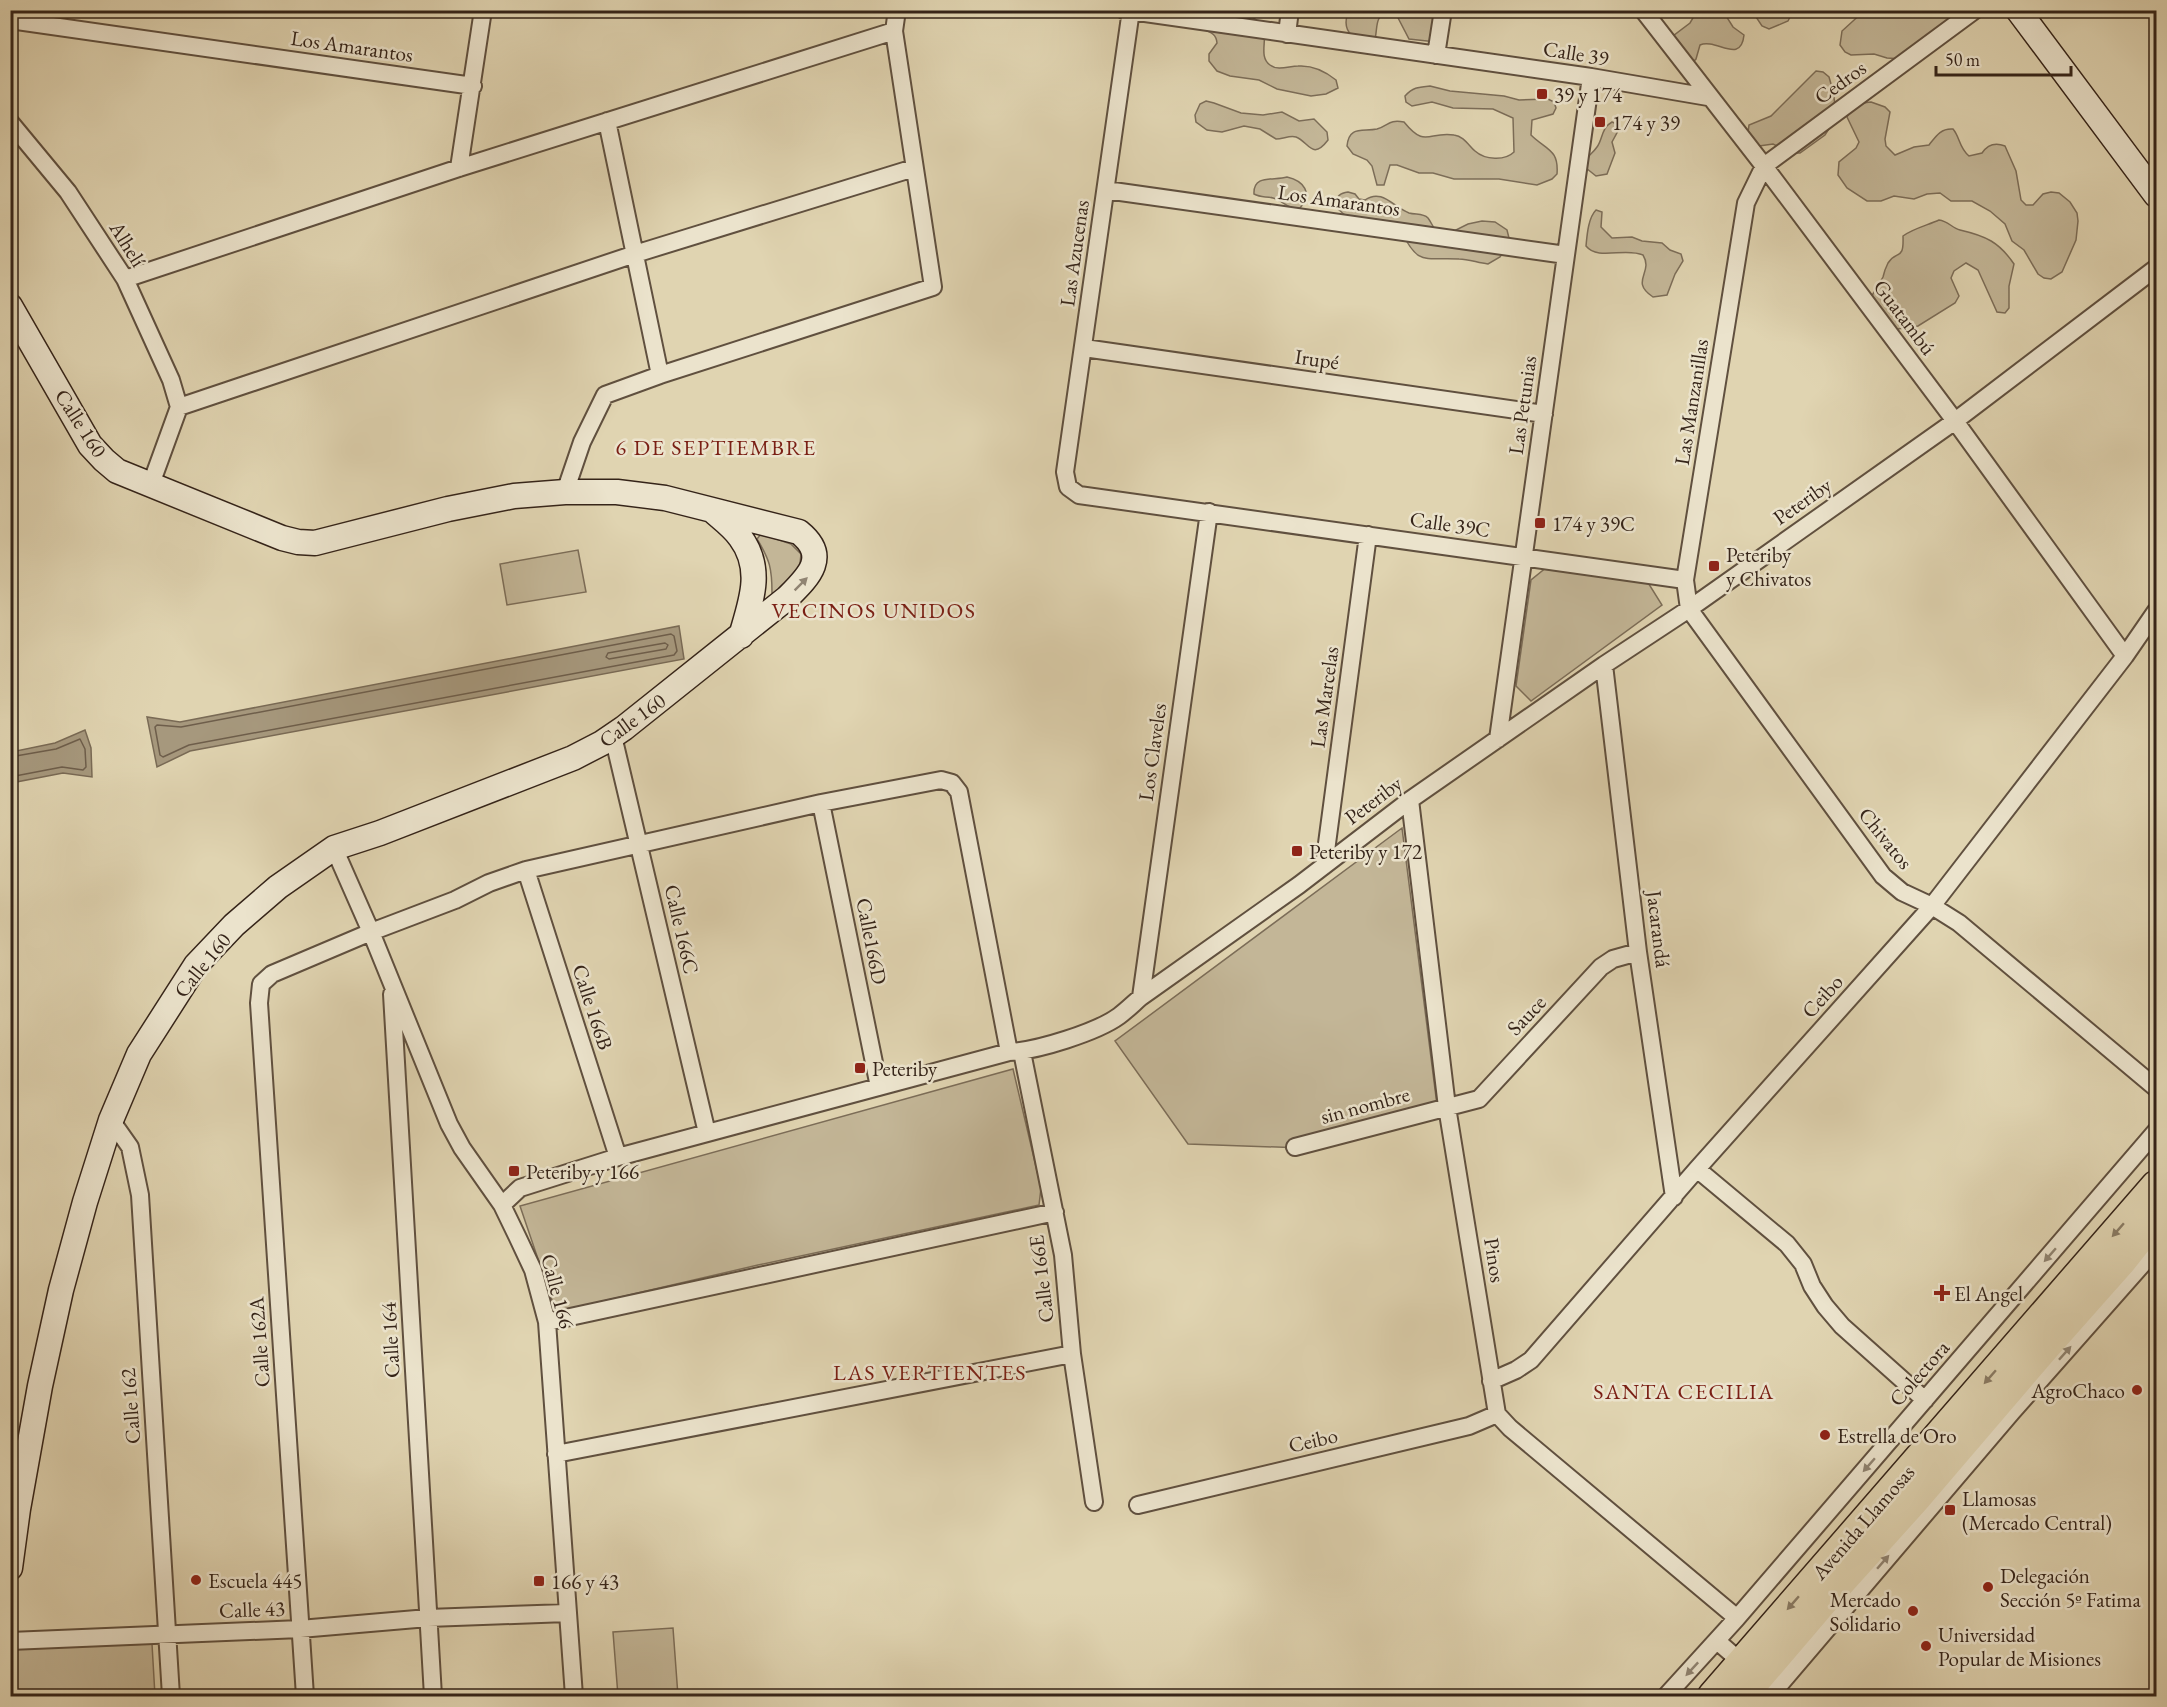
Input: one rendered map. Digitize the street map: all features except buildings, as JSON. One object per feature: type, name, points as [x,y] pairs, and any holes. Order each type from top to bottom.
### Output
[{"type":"highway","name":"Avenida Llamosas","points":[[1757,1685],[2157,1186]]},
{"type":"highway","name":"Avenida Llamosas","points":[[1713,1696],[1757,1685],[2129,1266],[2157,1217]]},
{"type":"main road","points":[[2018,10],[2157,195]]},
{"type":"main road","name":"Calle 160","points":[[10,306],[90,444],[104,460],[117,471],[282,538],[315,543],[459,507],[514,496],[565,492],[617,492],[665,498],[799,532],[810,541],[814,554],[814,566],[808,578],[787,598],[613,736],[573,758],[380,833],[334,848],[278,887],[234,925],[196,965],[139,1054],[111,1120],[85,1202],[61,1290],[36,1408],[10,1568]]},
{"type":"main road","points":[[712,509],[741,537],[753,563],[754,591],[741,636]]},
{"type":"street","points":[[459,168],[483,10]]},
{"type":"street","points":[[565,492],[582,442],[605,396],[660,375],[933,287],[894,31],[897,10]]},
{"type":"street","points":[[1287,34],[1290,10]]},
{"type":"street","points":[[1436,55],[1443,10]]},
{"type":"street","name":"Guatambú","points":[[1642,10],[1764,166],[2125,656]]},
{"type":"street","name":"Cedros","points":[[1746,203],[1764,166],[1975,10]]},
{"type":"street","name":"Calle 39","points":[[1129,11],[1592,77],[1708,97]]},
{"type":"street","name":"Las Azucenas","points":[[1079,495],[1068,487],[1065,472],[1106,190],[1129,11]]},
{"type":"street","name":"Los Amarantos","points":[[10,20],[473,86]]},
{"type":"street","points":[[125,279],[459,168],[894,31]]},
{"type":"street","name":"Las Petunias","points":[[1498,739],[1592,77]]},
{"type":"street","points":[[607,121],[660,375]]},
{"type":"street","name":"Alhelí","points":[[10,122],[44,160],[68,192],[125,279],[171,380],[179,407]]},
{"type":"street","points":[[151,484],[179,407],[635,254],[914,168]]},
{"type":"street","name":"Los Amarantos","points":[[1106,190],[1566,255]]},
{"type":"street","name":"Las Manzanillas","points":[[1689,609],[1685,580],[1746,203]]},
{"type":"street","name":"Peteriby","points":[[502,1205],[520,1188],[618,1157],[1094,1030],[1118,1016],[1324,866],[1410,800],[1604,665],[1689,609],[1954,421],[2157,268]]},
{"type":"street","name":"Irupé","points":[[1084,348],[1544,414]]},
{"type":"street","name":"Calle 39C","points":[[1079,495],[1685,580]]},
{"type":"street","name":"Los Claveles","points":[[1141,998],[1209,512]]},
{"type":"street","name":"Las Marcelas","points":[[1324,866],[1368,535]]},
{"type":"street","name":"Chivatos","points":[[1689,609],[1883,876],[1902,892],[1932,906],[1959,923],[2157,1088]]},
{"type":"street","name":"Ceibo","points":[[1491,1381],[1516,1370],[1531,1360],[1697,1169],[1932,906],[2125,656],[2157,611]]},
{"type":"street","name":"Jacarandá","points":[[1604,665],[1638,952],[1674,1197]]},
{"type":"street","name":"Calle 166C","points":[[613,736],[707,1133]]},
{"type":"street","name":"Calle 166E","points":[[821,804],[941,780],[952,783],[959,792],[1063,1255],[1072,1354],[1094,1502]]},
{"type":"street","name":"Pinos","points":[[1410,800],[1447,1107],[1497,1414]]},
{"type":"street","points":[[371,932],[526,870],[821,804]]},
{"type":"street","name":"Calle166D","points":[[821,804],[879,1087]]},
{"type":"street","name":"Calle 166","points":[[334,848],[371,932],[449,1124],[462,1148],[502,1205],[533,1270],[547,1322],[574,1696]]},
{"type":"street","name":"Calle 166B","points":[[526,870],[618,1157]]},
{"type":"street","name":"Calle 162A","points":[[305,1696],[259,1003],[261,984],[272,974],[371,932]]},
{"type":"street","name":"Sauce","points":[[1447,1107],[1479,1099],[1601,967],[1613,959],[1638,952]]},
{"type":"street","name":"Calle 164","points":[[391,981],[433,1696]]},
{"type":"street","name":"sin nombre","points":[[1295,1147],[1447,1107]]},
{"type":"street","name":"Calle 162","points":[[111,1120],[130,1148],[140,1195],[171,1696]]},
{"type":"street","name":"Colectora","points":[[1666,1696],[1737,1618],[2157,1131]]},
{"type":"street","points":[[1697,1169],[1787,1244],[1803,1264],[1812,1286],[1825,1306],[1842,1326],[1926,1400]]},
{"type":"street","points":[[547,1322],[1054,1212]]},
{"type":"street","points":[[2129,1266],[2157,1249]]},
{"type":"street","points":[[556,1454],[1072,1354]]},
{"type":"street","points":[[1717,1641],[1757,1685],[1790,1670],[2006,1406]]},
{"type":"street","points":[[1497,1414],[1510,1428],[1737,1618]]},
{"type":"street","name":"Ceibo","points":[[1138,1505],[1469,1425],[1497,1414]]},
{"type":"street","name":"Calle 43","points":[[10,1641],[300,1629],[428,1618],[567,1613]]},
{"type":"shaded area","points":[[1181,11],[1207,11],[1209,14],[1225,18],[1253,17],[1263,30],[1264,57],[1270,65],[1276,68],[1308,66],[1318,69],[1336,80],[1338,88],[1326,94],[1311,96],[1277,89],[1259,80],[1230,76],[1217,71],[1209,61],[1209,54],[1217,43],[1216,39]]},
{"type":"shaded area","points":[[1361,11],[1389,11],[1379,19],[1375,39],[1356,41],[1347,29],[1347,16]]},
{"type":"shaded area","points":[[1390,11],[1435,11],[1436,42],[1409,39],[1396,14]]},
{"type":"shaded area","points":[[1697,11],[1723,11],[1733,27],[1744,35],[1742,44],[1733,50],[1713,45],[1700,45],[1696,59],[1691,64],[1673,36],[1690,23]]},
{"type":"shaded area","points":[[1752,11],[1793,11],[1788,21],[1769,29],[1762,26]]},
{"type":"shaded area","points":[[1864,11],[1960,11],[1959,18],[1926,57],[1918,60],[1887,58],[1874,54],[1851,55],[1845,52],[1840,45],[1842,31]]},
{"type":"shaded area","points":[[1816,71],[1823,72],[1829,77],[1836,112],[1834,121],[1825,135],[1800,153],[1792,153],[1773,144],[1759,146],[1753,144],[1748,133],[1749,125],[1771,116]]},
{"type":"shaded area","points":[[1430,86],[1450,91],[1504,96],[1519,100],[1548,99],[1554,102],[1556,108],[1553,114],[1532,120],[1531,135],[1554,155],[1557,174],[1552,179],[1537,185],[1499,179],[1454,179],[1390,165],[1384,185],[1377,185],[1372,166],[1367,160],[1353,154],[1347,146],[1348,139],[1354,132],[1377,129],[1399,121],[1404,122],[1417,135],[1423,137],[1445,134],[1458,136],[1479,154],[1489,158],[1506,157],[1514,152],[1513,118],[1493,109],[1453,108],[1432,102],[1412,106],[1406,102],[1405,96],[1414,89]]},
{"type":"shaded area","points":[[1206,101],[1241,113],[1263,115],[1282,112],[1299,121],[1314,119],[1327,132],[1328,140],[1323,146],[1314,150],[1296,137],[1276,139],[1260,129],[1244,126],[1222,132],[1207,130],[1196,122],[1195,115],[1200,104]]},
{"type":"shaded area","points":[[1871,102],[1885,107],[1890,112],[1885,139],[1886,146],[1895,155],[1914,147],[1929,145],[1942,131],[1953,129],[1963,150],[1969,156],[1982,153],[1992,145],[2005,146],[2016,171],[2021,200],[2026,205],[2033,205],[2043,194],[2051,192],[2059,193],[2070,202],[2077,213],[2076,240],[2062,272],[2051,279],[2038,274],[2024,250],[2012,241],[2005,224],[1990,211],[1972,201],[1951,201],[1940,193],[1927,194],[1914,199],[1894,196],[1881,201],[1867,201],[1847,188],[1838,175],[1839,162],[1856,148],[1859,142],[1847,117],[1856,106]]},
{"type":"shaded area","points":[[1612,122],[1619,125],[1612,142],[1615,153],[1607,174],[1596,176],[1586,168],[1588,159],[1599,144],[1604,130]]},
{"type":"shaded area","points":[[1287,177],[1298,181],[1305,188],[1306,197],[1300,208],[1292,208],[1277,199],[1254,194],[1257,183]]},
{"type":"shaded area","points":[[1348,192],[1365,200],[1371,197],[1382,197],[1409,213],[1424,215],[1436,231],[1450,233],[1468,224],[1482,221],[1495,222],[1507,230],[1508,245],[1500,257],[1488,264],[1463,259],[1424,258],[1413,250],[1401,231],[1364,224],[1340,211],[1335,204],[1337,199],[1341,194]]},
{"type":"shaded area","points":[[1596,210],[1602,212],[1601,227],[1612,238],[1632,237],[1642,241],[1662,243],[1670,250],[1681,254],[1683,261],[1667,295],[1653,297],[1643,286],[1646,261],[1643,255],[1628,252],[1597,253],[1586,246],[1587,232]]},
{"type":"shaded area","points":[[1939,220],[1991,241],[2008,256],[2014,264],[2009,286],[2009,308],[2005,313],[1997,312],[1978,270],[1966,263],[1954,271],[1951,278],[1959,296],[1955,303],[1918,326],[1891,330],[1871,298],[1888,263],[1901,252],[1903,236]]},
{"type":"shaded area","points":[[761,534],[791,544],[801,554],[799,572],[776,594],[772,593],[769,565],[757,539]]},
{"type":"shaded area","points":[[578,550],[586,592],[507,605],[500,564]]},
{"type":"shaded area","points":[[1547,567],[1647,581],[1662,605],[1531,701],[1516,686],[1531,580]]},
{"type":"shaded area","points":[[1402,828],[1438,1113],[1303,1148],[1188,1144],[1115,1041]]},
{"type":"shaded area","points":[[1013,1069],[1041,1188],[1039,1205],[758,1265],[556,1312],[520,1206]]},
{"type":"shaded area","points":[[673,1628],[678,1696],[618,1696],[613,1632]]},
{"type":"shaded area","points":[[152,1644],[155,1696],[11,1696],[10,1650],[21,1647]]},
{"type":"water","points":[[679,626],[684,659],[190,751],[157,767],[147,717],[180,722]]},
{"type":"water","points":[[85,730],[91,748],[92,777],[63,773],[11,783],[11,752],[55,743]]},
{"type":"place","name":"39 y 174","points":[[1542,94]]},
{"type":"place","name":"174 y 39","points":[[1600,122]]},
{"type":"place","name":"174 y 39C","points":[[1540,523]]},
{"type":"place","name":"Peteriby y Chivatos","points":[[1714,566]]},
{"type":"place","name":"Peteriby y 172","points":[[1297,851]]},
{"type":"place","name":"Peteriby","points":[[860,1068]]},
{"type":"place","name":"Peteriby y 166","points":[[514,1171]]},
{"type":"place","name":"El Angel","points":[[1942,1293]]},
{"type":"place","name":"AgroChaco","points":[[2137,1390]]},
{"type":"place","name":"Estrella de Oro","points":[[1825,1435]]},
{"type":"place","name":"Llamosas (Mercado Central)","points":[[1950,1510]]},
{"type":"place","name":"Escuela 445","points":[[196,1580]]},
{"type":"place","name":"166 y 43","points":[[539,1581]]},
{"type":"place","name":"Delegación Sección 5º Fatima","points":[[1988,1587]]},
{"type":"place","name":"Mercado Solidario","points":[[1913,1611]]},
{"type":"place","name":"Universidad Popular de Misiones","points":[[1926,1646]]},
{"type":"district","name":"6 DE SEPTIEMBRE","points":[[716,447]]},
{"type":"district","name":"VECINOS UNIDOS","points":[[874,610]]},
{"type":"district","name":"LAS VERTIENTES","points":[[930,1372]]},
{"type":"district","name":"SANTA CECILIA","points":[[1684,1391]]}]
